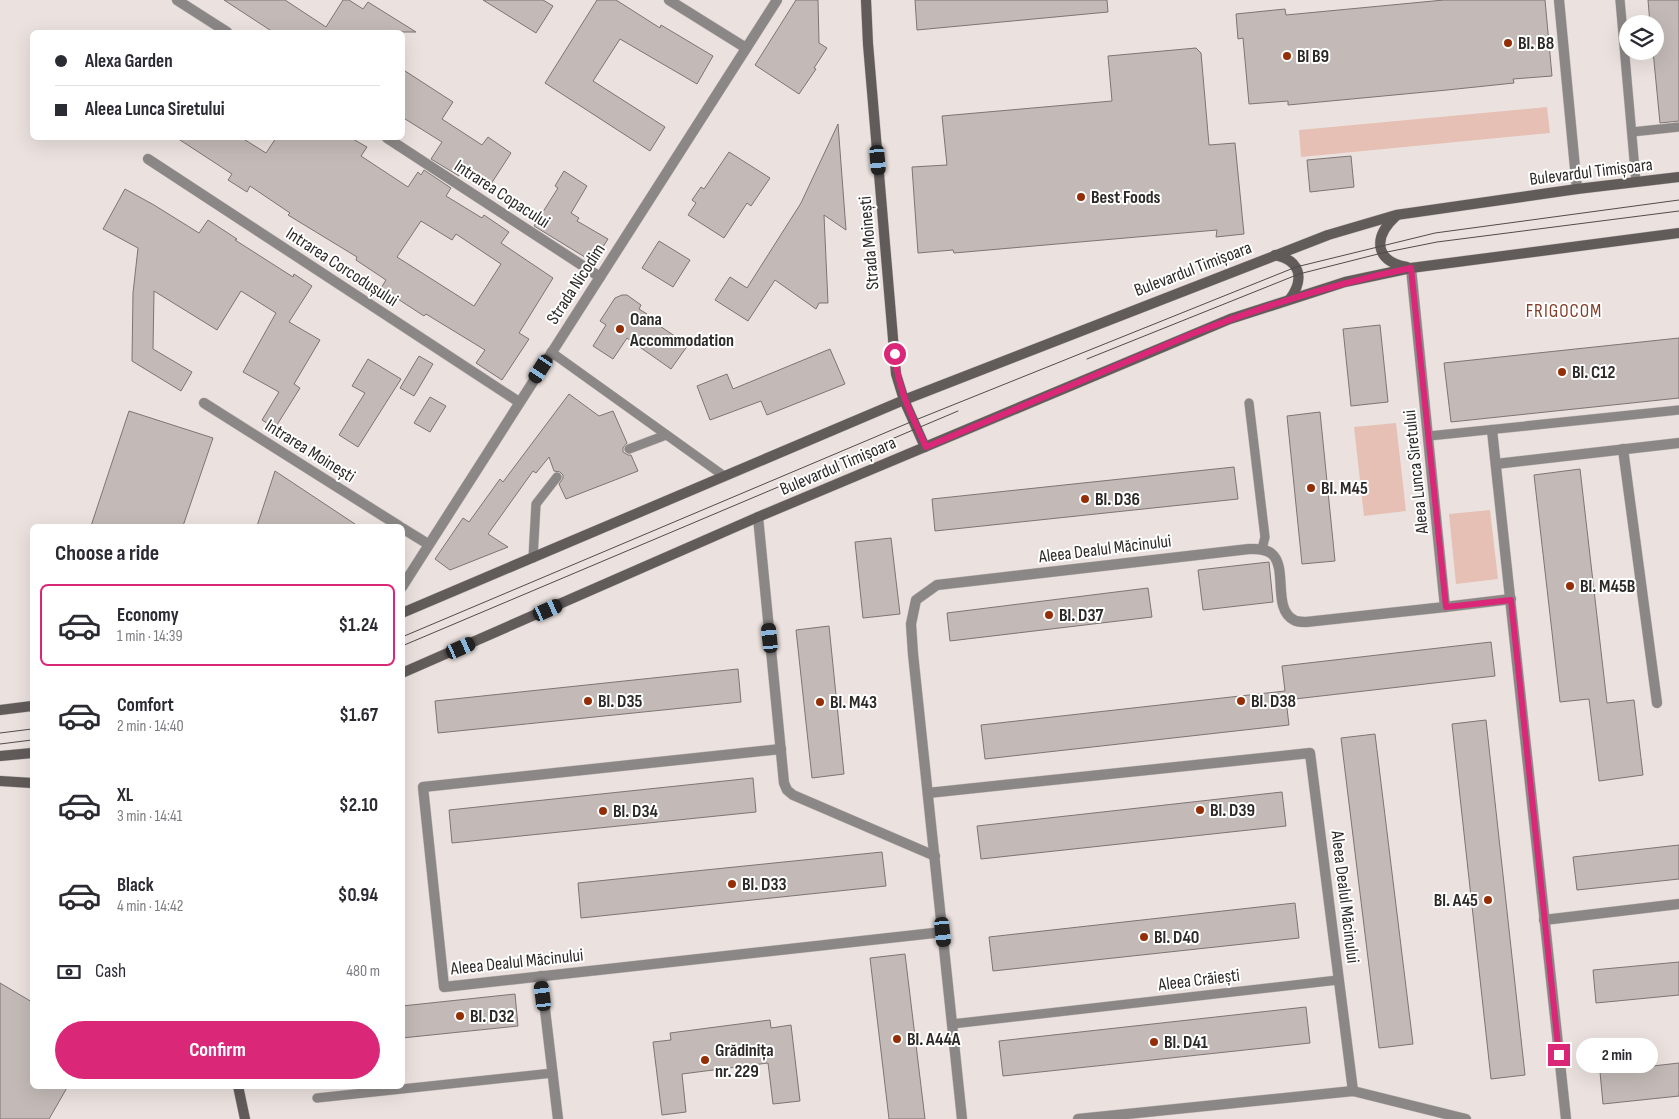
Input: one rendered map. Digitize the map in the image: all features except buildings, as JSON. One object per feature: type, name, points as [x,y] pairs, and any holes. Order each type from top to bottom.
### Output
[{"type":"main road","name":"Strada Moinești","points":[[866,0],[868,44],[896,374],[904,400],[926,447]]},
{"type":"main road","name":"Bulevardul Timișoara","points":[[405,612],[904,400],[1328,235],[1396,215],[1577,189],[1679,177]]},
{"type":"main road","points":[[1396,215],[1382,232],[1380,246],[1386,259],[1411,268]]},
{"type":"main road","name":"Bulevardul Timișoara","points":[[405,672],[758,518],[1230,319],[1345,282],[1411,268],[1679,233]]},
{"type":"main road","name":"Bulevardul Timișoara","points":[[1275,255],[1293,262],[1299,274],[1298,288],[1290,299]]},
{"type":"main road","points":[[0,710],[30,706]]},
{"type":"main road","points":[[0,756],[30,753]]},
{"type":"main road","points":[[0,781],[30,783]]},
{"type":"main road","points":[[239,1089],[245,1119]]},
{"type":"street","points":[[177,0],[224,30]]},
{"type":"street","points":[[670,0],[746,48]]},
{"type":"street","name":"Strada Nicodim","points":[[405,581],[777,0]]},
{"type":"street","points":[[1559,0],[1577,189]]},
{"type":"street","name":"Intrarea Copacului","points":[[390,140],[600,277]]},
{"type":"street","name":"Intrarea Corcodușului","points":[[148,159],[519,402]]},
{"type":"street","name":"Aleea Lunca Siretului","points":[[1411,268],[1446,607]]},
{"type":"street","name":"Intrarea Moinești","points":[[204,403],[396,524]]},
{"type":"street","points":[[1492,430],[1566,1119]]},
{"type":"street","points":[[1496,464],[1679,443]]},
{"type":"street","points":[[1623,449],[1658,703]]},
{"type":"street","points":[[758,518],[784,783],[787,790],[793,795],[934,856]]},
{"type":"street","name":"Intrarea Moinești","points":[[405,530],[428,544]]},
{"type":"street","points":[[1262,549],[1272,554],[1278,564],[1283,603],[1287,615],[1294,620],[1306,622],[1511,600]]},
{"type":"street","name":"Aleea Dealul Măcinului","points":[[962,1119],[910,624],[916,600],[937,585],[1262,549]]},
{"type":"street","name":"Aleea Dealul Măcinului","points":[[781,749],[423,787],[444,986],[943,932]]},
{"type":"street","name":"Aleea Dealul Măcinului","points":[[928,793],[1310,753],[1338,980]]},
{"type":"street","points":[[1544,920],[1679,904]]},
{"type":"street","points":[[541,976],[558,1119]]},
{"type":"street","points":[[1338,980],[1353,1091]]},
{"type":"street","points":[[1078,1119],[1353,1091],[1466,1119]]},
{"type":"lane","points":[[1620,0],[1636,182]]},
{"type":"lane","points":[[1632,132],[1679,128]]},
{"type":"lane","points":[[551,352],[724,476]]},
{"type":"lane","points":[[1249,403],[1265,537],[1262,549]]},
{"type":"lane","points":[[1429,436],[1679,410]]},
{"type":"lane","points":[[629,449],[666,435]]},
{"type":"lane","points":[[533,558],[536,504],[557,477]]},
{"type":"lane","points":[[0,776],[21,782]]},
{"type":"lane","name":"Aleea Crăiești","points":[[952,1024],[1338,980]]},
{"type":"lane","points":[[405,1089],[553,1073]]},
{"type":"lane","points":[[317,1098],[402,1089]]},
{"type":"shaded area","points":[[1547,107],[1550,133],[1301,157],[1299,130]]},
{"type":"shaded area","points":[[1396,423],[1406,511],[1364,516],[1354,427]]},
{"type":"shaded area","points":[[1490,510],[1498,579],[1456,584],[1449,514]]},
{"type":"tram line","points":[[405,636],[913,421],[1296,267],[1435,233],[1679,200]]},
{"type":"tram line","points":[[1087,359],[1299,274],[1382,253],[1437,242],[1679,211]]},
{"type":"tram line","points":[[405,645],[958,411]]},
{"type":"tram line","points":[[0,733],[30,729]]},
{"type":"tram line","points":[[0,744],[30,740]]},
{"type":"place","name":"Bl. B8","points":[[1508,43]]},
{"type":"place","name":"Bl B9","points":[[1287,56]]},
{"type":"place","name":"Best Foods","points":[[1081,197]]},
{"type":"place","name":"Oana Accommodation","points":[[620,329]]},
{"type":"place","name":"Bl. C12","points":[[1562,372]]},
{"type":"place","name":"Bl. M45","points":[[1311,488]]},
{"type":"place","name":"Bl. D36","points":[[1085,499]]},
{"type":"place","name":"Bl. M45B","points":[[1570,586]]},
{"type":"place","name":"Bl. D37","points":[[1049,615]]},
{"type":"place","name":"Bl. D35","points":[[588,701]]},
{"type":"place","name":"Bl. D38","points":[[1241,701]]},
{"type":"place","name":"Bl. M43","points":[[820,702]]},
{"type":"place","name":"Bl. D39","points":[[1200,810]]},
{"type":"place","name":"Bl. D34","points":[[603,811]]},
{"type":"place","name":"Bl. D33","points":[[732,884]]},
{"type":"place","name":"Bl. A45","points":[[1488,900]]},
{"type":"place","name":"Bl. D40","points":[[1144,937]]},
{"type":"place","name":"Bl. D32","points":[[460,1016]]},
{"type":"place","name":"Bl. A44A","points":[[897,1039]]},
{"type":"place","name":"Bl. D41","points":[[1154,1042]]},
{"type":"place","name":"Grădinița nr. 229","points":[[705,1060]]},
{"type":"district","name":"FRIGOCOM","points":[[1564,311]]},
{"type":"route","points":[[895,354],[896,374],[904,400],[926,447],[1230,319],[1345,282],[1411,268],[1446,607],[1511,600],[1559,1055]]}]
